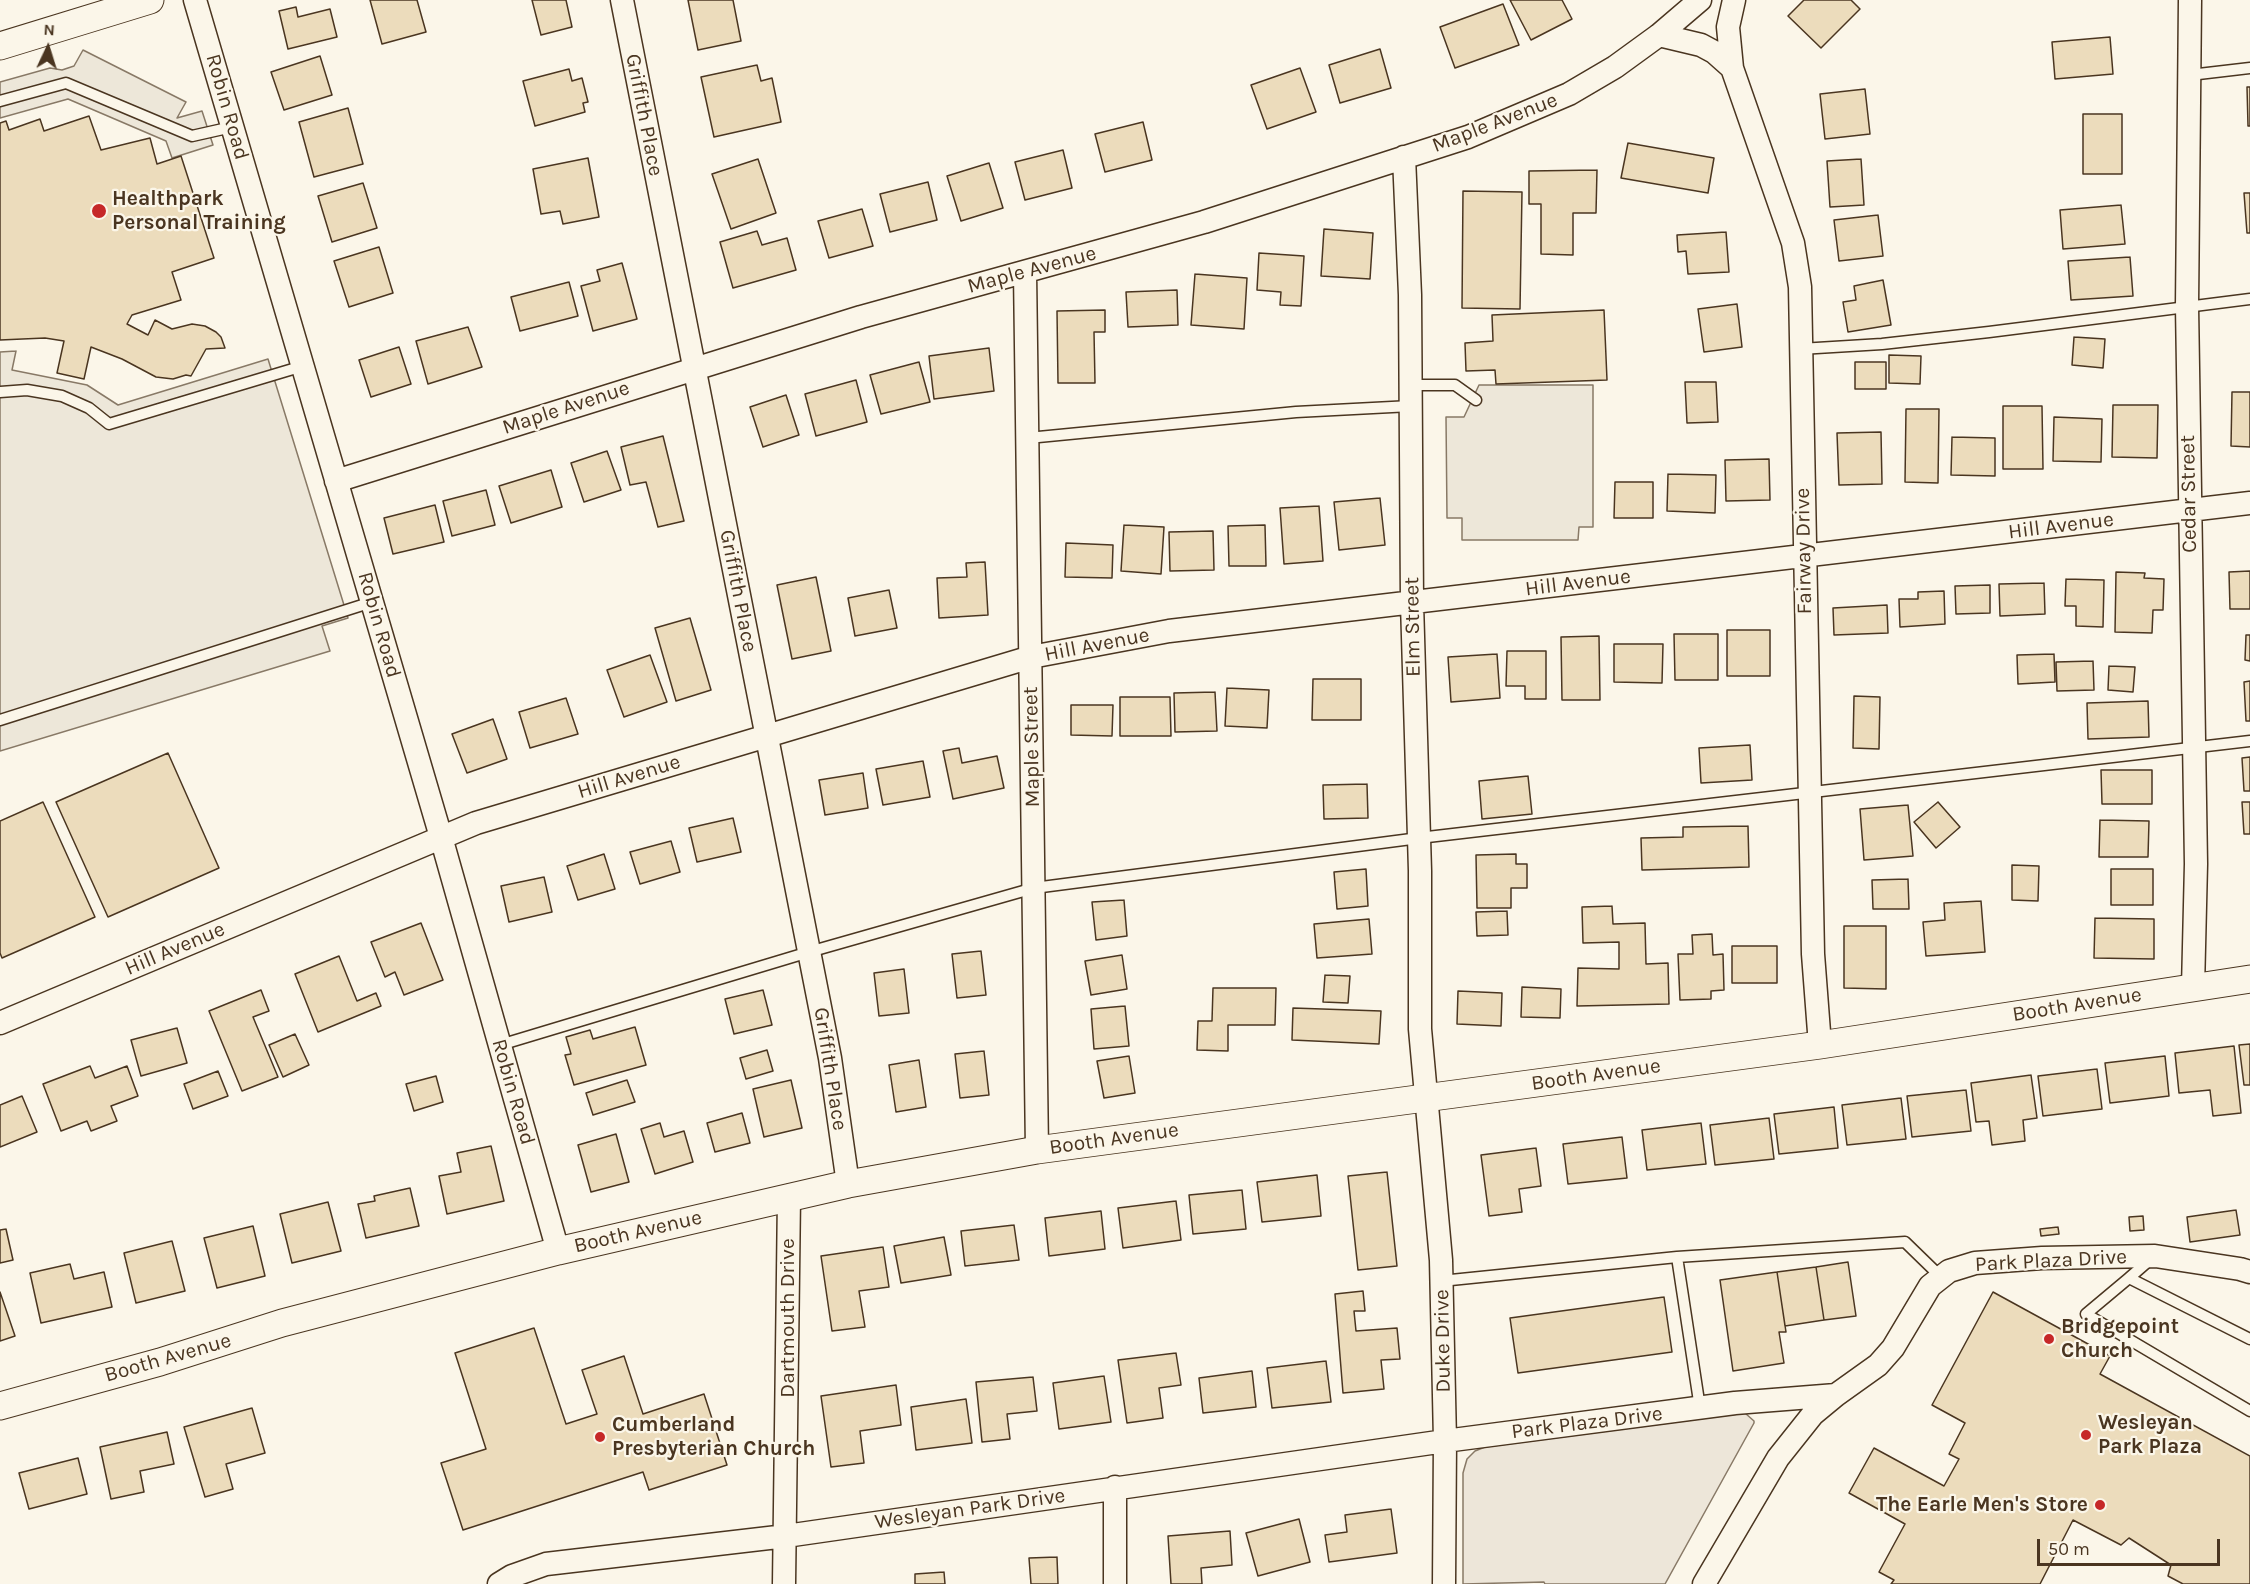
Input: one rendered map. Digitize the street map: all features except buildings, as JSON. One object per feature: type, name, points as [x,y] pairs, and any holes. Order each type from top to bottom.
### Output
[{"type":"street","points":[[0,46],[150,0]]},
{"type":"street","name":"Robin Road","points":[[195,0],[441,837],[558,1251]]},
{"type":"street","name":"Griffith Place","points":[[622,0],[830,1058],[848,1184]]},
{"type":"street","name":"Maple Avenue","points":[[336,481],[861,317],[1204,222],[1468,137],[1569,94],[1615,68],[1700,0]]},
{"type":"street","name":"Fairway Drive","points":[[1734,0],[1728,27],[1732,68],[1793,243],[1800,287],[1814,954],[1820,1045]]},
{"type":"street","name":"Cedar Street","points":[[2190,0],[2187,306],[2196,864],[2193,988]]},
{"type":"street","points":[[1659,35],[1701,45],[1714,52],[1732,68]]},
{"type":"street","name":"Elm Street","points":[[1404,157],[1410,295],[1412,603],[1419,838],[1420,1029],[1426,1098]]},
{"type":"street","name":"Maple Street","points":[[1025,272],[1037,1150]]},
{"type":"street","name":"Hill Avenue","points":[[0,1023],[476,823],[1031,657],[1169,631],[2250,504]]},
{"type":"street","name":"Booth Avenue","points":[[0,1406],[160,1362],[282,1323],[558,1251],[848,1184],[1037,1150],[1820,1045],[2250,979]]},
{"type":"street","name":"Duke Drive","points":[[1426,1098],[1441,1281],[1445,1441],[1444,1584]]},
{"type":"street","name":"Dartmouth Drive","points":[[784,1584],[789,1196]]},
{"type":"street","name":"Park Plaza Drive","points":[[1704,1584],[1778,1458],[1813,1414],[1878,1365],[1893,1348],[1930,1286],[1949,1271],[1975,1263],[2042,1258],[2155,1256],[2250,1272]]},
{"type":"street","name":"Park Plaza Drive","points":[[1445,1441],[1700,1408],[1836,1395]]},
{"type":"street","name":"Wesleyan Park Drive","points":[[499,1584],[512,1576],[546,1564],[786,1536],[1445,1441]]},
{"type":"street","points":[[1115,1487],[1115,1584]]},
{"type":"lane","points":[[2190,75],[2250,68]]},
{"type":"lane","points":[[0,101],[66,83],[192,136],[232,127]]},
{"type":"lane","points":[[1800,349],[1882,344],[2250,299]]},
{"type":"lane","points":[[0,392],[27,390],[62,396],[89,408],[109,424],[303,366]]},
{"type":"lane","points":[[1028,438],[1296,412],[1411,396],[1455,385],[1476,400]]},
{"type":"lane","points":[[0,720],[372,602]]},
{"type":"lane","points":[[500,1045],[809,952],[1034,888],[1419,838],[2250,741]]},
{"type":"lane","points":[[1441,1281],[1677,1257],[1905,1242],[1941,1277]]},
{"type":"lane","points":[[2155,1256],[2086,1314],[2250,1411]]},
{"type":"lane","points":[[1677,1257],[1700,1408]]},
{"type":"lane","points":[[2129,1278],[2250,1339]]},
{"type":"shaded area","points":[[83,50],[186,102],[177,118],[202,111],[213,145],[172,158],[166,141],[68,99],[0,118],[0,82],[50,68],[62,70],[74,66]]},
{"type":"shaded area","points":[[16,351],[12,370],[87,385],[118,405],[268,359],[348,618],[322,626],[330,651],[0,751],[0,352]]},
{"type":"shaded area","points":[[1479,385],[1593,385],[1593,527],[1579,527],[1578,540],[1462,540],[1462,518],[1447,518],[1446,417],[1464,417]]},
{"type":"shaded area","points":[[1745,1413],[1754,1423],[1665,1584],[1545,1584],[1544,1582],[1463,1584],[1463,1473],[1467,1459],[1475,1451],[1485,1447]]},
{"type":"place","name":"Healthpark Personal Training","points":[[99,211]]},
{"type":"place","name":"Bridgepoint Church","points":[[2049,1339]]},
{"type":"place","name":"Wesleyan Park Plaza","points":[[2086,1435]]},
{"type":"place","name":"Cumberland Presbyterian Church","points":[[600,1437]]},
{"type":"place","name":"The Earle Men's Store","points":[[2100,1505]]}]
